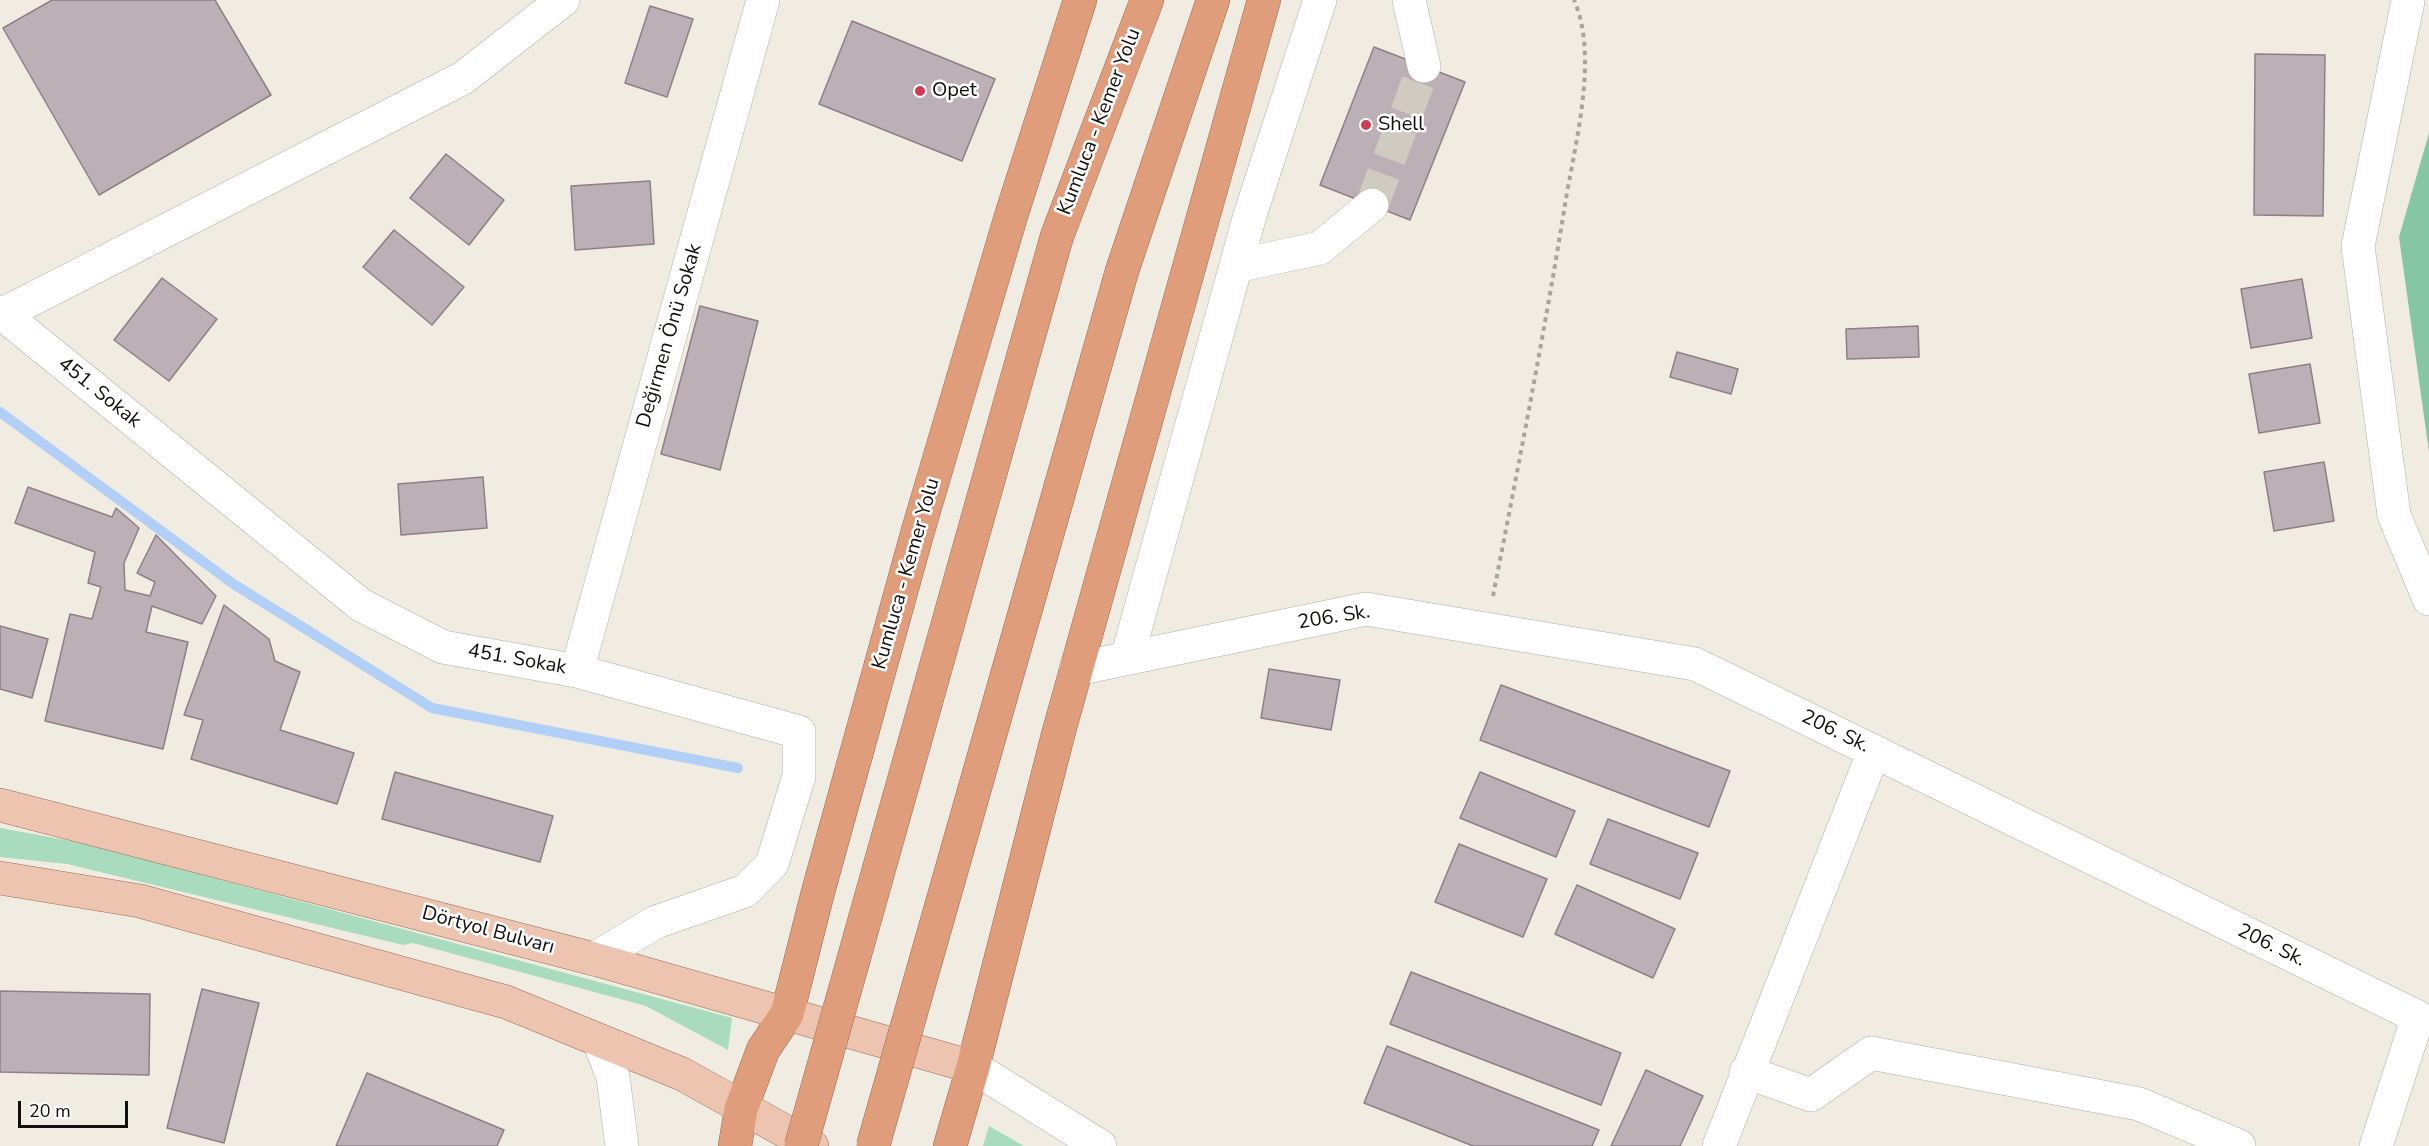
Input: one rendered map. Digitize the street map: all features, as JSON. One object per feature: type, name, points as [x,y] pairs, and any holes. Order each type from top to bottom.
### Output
[{"type":"highway","name":"Kumluca - Kemer Yolu","points":[[735,1146],[741,1109],[763,1050],[787,1014],[818,892],[917,534],[1011,216],[1080,0]]},
{"type":"highway","name":"Kumluca - Kemer Yolu","points":[[801,1146],[1057,236],[1147,0]]},
{"type":"highway","points":[[873,1146],[1122,271],[1213,0]]},
{"type":"highway","points":[[950,1146],[973,1067],[1076,669],[1264,0]]},
{"type":"main road","name":"Dörtyol Bulvarı","points":[[0,805],[594,958],[973,1067]]},
{"type":"main road","points":[[0,878],[140,901],[506,1002],[682,1074],[741,1109],[812,1146]]},
{"type":"street","points":[[1,313],[463,78],[563,0]]},
{"type":"street","name":"Değirmen Önü Sokak","points":[[577,671],[764,0]]},
{"type":"street","points":[[1127,658],[1236,266],[1320,0]]},
{"type":"street","points":[[1409,0],[1424,66]]},
{"type":"street","points":[[2408,1],[2358,246],[2394,515],[2429,599]]},
{"type":"street","points":[[1236,266],[1320,248],[1372,205]]},
{"type":"street","name":"451. Sokak","points":[[1,313],[361,605],[442,647],[577,671],[799,732],[800,776],[772,864],[745,891],[656,922],[594,958]]},
{"type":"street","name":"206. Sk.","points":[[1076,669],[1365,609],[1695,664],[2424,1011],[2376,1146]]},
{"type":"street","points":[[1719,1146],[1746,1072],[1874,751]]},
{"type":"street","points":[[598,1041],[613,1077],[622,1146]]},
{"type":"street","points":[[1746,1072],[1811,1095],[1871,1053],[2139,1104],[2239,1146]]},
{"type":"street","points":[[973,1067],[1100,1146]]},
{"type":"path","points":[[1487,629],[1543,340],[1583,92],[1583,36],[1574,0]]},
{"type":"green space","points":[[2429,133],[2429,452],[2399,237]]},
{"type":"green space","points":[[0,828],[88,844],[732,1018],[728,1050],[646,1006],[413,943],[403,945],[67,864],[0,857]]},
{"type":"green space","points":[[989,1126],[1024,1146],[983,1146]]},
{"type":"building","points":[[52,0],[215,0],[271,95],[99,195],[3,28]]},
{"type":"building","points":[[650,6],[693,19],[667,97],[625,83]]},
{"type":"building","points":[[852,21],[995,79],[962,161],[819,104]]},
{"type":"building","points":[[1374,47],[1465,82],[1410,220],[1320,185]]},
{"type":"building","points":[[2255,54],[2325,55],[2323,216],[2254,215]]},
{"type":"building","points":[[446,154],[504,200],[469,245],[410,198]]},
{"type":"building","points":[[650,181],[654,244],[575,250],[571,186]]},
{"type":"building","points":[[394,230],[464,287],[432,325],[363,267]]},
{"type":"building","points":[[162,278],[217,319],[169,381],[114,340]]},
{"type":"building","points":[[2302,279],[2312,338],[2251,348],[2241,289]]},
{"type":"building","points":[[700,306],[758,321],[720,470],[661,454]]},
{"type":"building","points":[[1918,326],[1919,357],[1847,359],[1846,329]]},
{"type":"building","points":[[1677,352],[1738,369],[1731,394],[1670,377]]},
{"type":"building","points":[[2310,364],[2320,423],[2259,433],[2249,374]]},
{"type":"building","points":[[2324,462],[2334,521],[2274,531],[2264,472]]},
{"type":"building","points":[[483,477],[487,528],[401,535],[398,484]]},
{"type":"building","points":[[28,487],[112,517],[116,508],[139,528],[124,563],[125,590],[150,596],[155,582],[137,573],[156,535],[216,596],[202,624],[152,606],[146,632],[188,642],[163,749],[45,721],[70,614],[92,619],[101,587],[88,583],[95,552],[15,523]]},
{"type":"building","points":[[224,605],[269,639],[275,661],[300,672],[280,730],[354,753],[337,804],[191,759],[203,720],[184,715]]},
{"type":"building","points":[[0,626],[48,639],[32,698],[0,689]]},
{"type":"building","points":[[1269,669],[1340,680],[1331,730],[1261,718]]},
{"type":"building","points":[[1501,685],[1730,771],[1709,827],[1480,740]]},
{"type":"building","points":[[395,772],[553,816],[540,862],[382,819]]},
{"type":"building","points":[[1480,772],[1575,811],[1556,857],[1460,818]]},
{"type":"building","points":[[1608,819],[1698,853],[1680,899],[1590,864]]},
{"type":"building","points":[[1459,844],[1547,879],[1523,937],[1435,902]]},
{"type":"building","points":[[1577,885],[1675,929],[1653,978],[1555,934]]},
{"type":"building","points":[[1411,972],[1621,1053],[1601,1105],[1390,1024]]},
{"type":"building","points":[[202,989],[259,1003],[224,1143],[167,1128]]},
{"type":"building","points":[[0,991],[150,994],[149,1075],[0,1072]]},
{"type":"building","points":[[1387,1046],[1599,1130],[1592,1146],[1473,1146],[1364,1103]]},
{"type":"building","points":[[1646,1070],[1703,1096],[1680,1146],[1611,1146]]},
{"type":"building","points":[[367,1073],[504,1130],[497,1146],[336,1146]]},
{"type":"waterway","points":[[0,412],[232,583],[432,708],[738,768]]},
{"type":"tunnel","points":[[1372,205],[1424,66]]},
{"type":"place","name":"Opet","points":[[920,91]]},
{"type":"place","name":"Shell","points":[[1366,125]]}]
